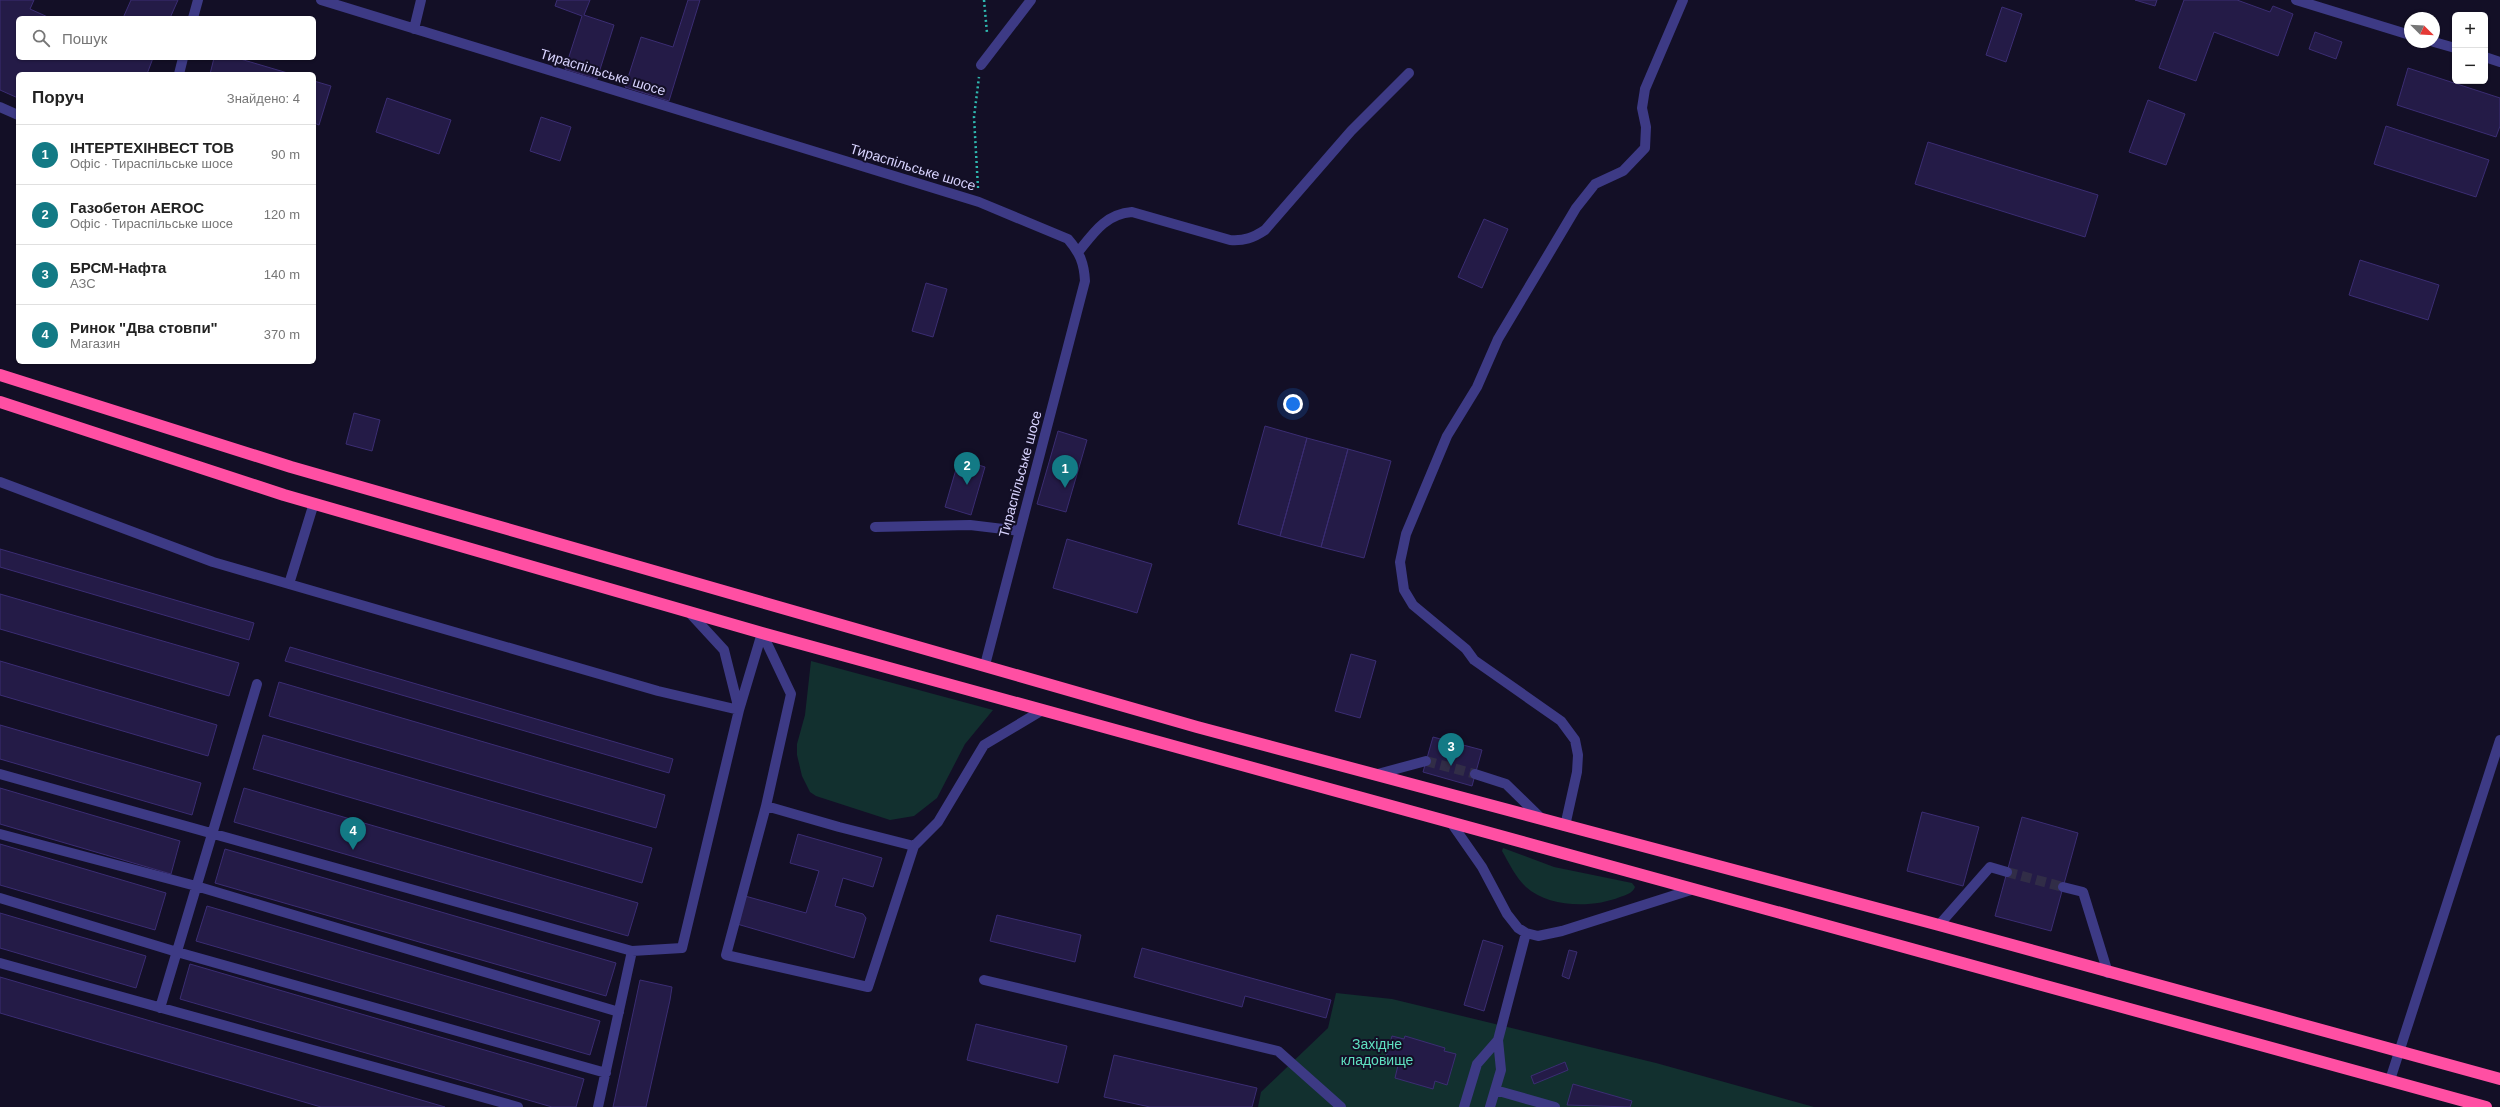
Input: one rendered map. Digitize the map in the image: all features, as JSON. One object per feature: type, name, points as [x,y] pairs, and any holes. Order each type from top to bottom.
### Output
[{"type":"highway","points":[[0,375],[292,467],[985,665],[1189,725],[1939,925],[2108,973],[2500,1079]]},
{"type":"highway","points":[[0,402],[314,503],[762,633],[1041,711],[2486,1107]]},
{"type":"street","points":[[194,16],[198,0]]},
{"type":"street","name":"Тираспільське шосе","points":[[321,0],[979,202],[1068,239],[1079,251],[1084,266],[1085,282],[985,665]]},
{"type":"street","points":[[414,29],[421,0]]},
{"type":"street","points":[[981,65],[1031,0]]},
{"type":"street","points":[[1565,826],[1577,772],[1578,755],[1572,735],[1561,721],[1474,660],[1466,649],[1413,605],[1404,590],[1401,577],[1401,555],[1406,534],[1447,436],[1476,387],[1498,339],[1576,208],[1594,184],[1623,171],[1645,148],[1646,127],[1642,108],[1645,89],[1683,0]]},
{"type":"street","points":[[2296,0],[2404,33]]},
{"type":"street","points":[[2440,44],[2452,47]]},
{"type":"street","points":[[2488,58],[2500,62]]},
{"type":"street","points":[[180,72],[182,60]]},
{"type":"street","points":[[1079,251],[1109,218],[1120,213],[1132,212],[1230,240],[1242,241],[1254,237],[1265,230],[1351,131],[1408,73]]},
{"type":"street","points":[[0,107],[16,114]]},
{"type":"street","points":[[0,482],[212,562],[658,692],[739,710]]},
{"type":"street","points":[[289,584],[314,503]]},
{"type":"street","points":[[875,527],[970,525],[1020,531]]},
{"type":"street","points":[[689,612],[724,650],[739,710]]},
{"type":"street","points":[[0,774],[632,951],[682,948],[739,710],[762,633]]},
{"type":"street","points":[[762,633],[791,694],[766,806],[726,955],[868,987],[914,846],[938,822],[984,745],[1041,711]]},
{"type":"street","points":[[160,1008],[257,684]]},
{"type":"street","points":[[2390,1080],[2500,740]]},
{"type":"street","points":[[1374,775],[1426,760]]},
{"type":"street","points":[[1475,774],[1506,784],[1543,820]]},
{"type":"street","points":[[766,806],[839,828],[914,846]]},
{"type":"street","points":[[1452,824],[1482,867],[1507,914],[1518,928],[1526,933],[1538,936],[1562,931],[1694,889]]},
{"type":"street","points":[[0,834],[196,886],[619,1012]]},
{"type":"street","points":[[1939,925],[1990,867],[2007,872]]},
{"type":"street","points":[[2063,887],[2083,892],[2108,973]]},
{"type":"street","points":[[0,898],[177,952],[606,1073]]},
{"type":"street","points":[[1490,1107],[1501,1070],[1498,1040],[1526,933]]},
{"type":"street","points":[[598,1107],[632,951]]},
{"type":"street","points":[[0,964],[518,1107]]},
{"type":"street","points":[[984,980],[1278,1051],[1342,1107]]},
{"type":"street","points":[[1464,1107],[1477,1064],[1498,1040]]},
{"type":"street","points":[[1495,1090],[1555,1107]]},
{"type":"path","points":[[984,0],[987,36]]},
{"type":"path","points":[[979,202],[974,117],[981,65]]},
{"type":"green space","points":[[811,661],[993,710],[965,744],[937,798],[914,816],[890,820],[816,796],[810,792],[802,776],[797,755],[797,744],[805,715]]},
{"type":"green space","points":[[1503,848],[1554,867],[1632,883],[1635,887],[1633,891],[1627,895],[1597,903],[1572,904],[1547,899],[1536,894],[1522,883],[1502,851]]},
{"type":"green space","name":"Західне кладовище","points":[[1336,993],[1392,999],[1656,1063],[1814,1107],[1258,1107],[1261,1092],[1328,1028]]},
{"type":"building","points":[[0,0],[34,0],[30,9],[46,16],[16,16],[16,60],[152,60],[148,72],[16,72],[16,97],[0,90]]},
{"type":"building","points":[[131,0],[178,0],[171,16],[124,16]]},
{"type":"building","points":[[557,0],[590,0],[584,15],[614,25],[597,79],[565,69],[582,16],[555,6]]},
{"type":"building","points":[[688,0],[700,0],[669,101],[625,87],[641,37],[673,47]]},
{"type":"building","points":[[2135,0],[2157,0],[2155,6]]},
{"type":"building","points":[[2184,0],[2237,0],[2270,12],[2273,6],[2293,14],[2278,56],[2214,32],[2196,81],[2159,68]]},
{"type":"building","points":[[2002,7],[2022,14],[2006,62],[1986,55]]},
{"type":"building","points":[[2315,32],[2342,42],[2336,59],[2309,49]]},
{"type":"building","points":[[214,60],[244,60],[284,72],[210,72]]},
{"type":"building","points":[[2408,68],[2452,82],[2452,84],[2457,84],[2500,98],[2500,126],[2496,137],[2397,105]]},
{"type":"building","points":[[316,82],[331,86],[319,125],[316,124]]},
{"type":"building","points":[[387,98],[451,120],[439,154],[376,132]]},
{"type":"building","points":[[2148,100],[2185,114],[2166,165],[2129,152]]},
{"type":"building","points":[[541,117],[571,127],[560,161],[530,151]]},
{"type":"building","points":[[2386,126],[2489,160],[2476,197],[2374,164]]},
{"type":"building","points":[[1928,142],[2098,195],[2085,237],[1915,184]]},
{"type":"building","points":[[1484,219],[1508,229],[1482,288],[1458,277]]},
{"type":"building","points":[[2360,260],[2439,285],[2428,320],[2349,295]]},
{"type":"building","points":[[926,283],[947,289],[933,337],[912,331]]},
{"type":"building","points":[[354,413],[380,420],[372,451],[346,444]]},
{"type":"building","points":[[1265,426],[1307,438],[1280,536],[1238,524]]},
{"type":"building","points":[[1058,431],[1087,440],[1066,512],[1037,504]]},
{"type":"building","points":[[1307,438],[1348,449],[1321,547],[1280,536]]},
{"type":"building","points":[[1348,449],[1391,461],[1364,558],[1321,547]]},
{"type":"building","points":[[959,459],[985,467],[971,515],[945,507]]},
{"type":"building","points":[[1067,539],[1152,564],[1137,613],[1053,588]]},
{"type":"building","points":[[0,549],[254,623],[249,640],[0,567]]},
{"type":"building","points":[[0,594],[239,663],[229,696],[0,629]]},
{"type":"building","points":[[290,647],[673,759],[669,773],[285,661]]},
{"type":"building","points":[[1351,654],[1376,661],[1360,718],[1335,711]]},
{"type":"building","points":[[0,661],[217,725],[208,756],[0,695]]},
{"type":"building","points":[[279,682],[665,795],[656,828],[269,716]]},
{"type":"building","points":[[0,725],[201,783],[192,815],[0,759]]},
{"type":"building","points":[[263,735],[652,848],[642,883],[253,769]]},
{"type":"building","points":[[1433,737],[1482,750],[1472,786],[1423,772]]},
{"type":"building","points":[[0,788],[180,841],[171,874],[0,824]]},
{"type":"building","points":[[244,788],[638,903],[628,936],[234,822]]},
{"type":"building","points":[[1922,812],[1979,827],[1963,886],[1907,871]]},
{"type":"building","points":[[2022,817],[2078,833],[2051,931],[1995,916]]},
{"type":"building","points":[[798,834],[882,858],[873,887],[843,878],[835,906],[863,914],[866,918],[854,958],[737,924],[745,896],[806,913],[819,871],[790,863]]},
{"type":"building","points":[[0,844],[166,893],[155,930],[0,885]]},
{"type":"building","points":[[225,849],[616,963],[606,996],[215,883]]},
{"type":"building","points":[[207,906],[600,1021],[590,1055],[196,941]]},
{"type":"building","points":[[0,913],[146,956],[136,988],[0,948]]},
{"type":"building","points":[[997,915],[1081,935],[1075,962],[990,941]]},
{"type":"building","points":[[1483,940],[1503,946],[1484,1011],[1464,1005]]},
{"type":"building","points":[[1142,948],[1331,1000],[1326,1018],[1245,996],[1242,1007],[1134,977]]},
{"type":"building","points":[[1569,950],[1577,952],[1569,979],[1562,976]]},
{"type":"building","points":[[190,964],[584,1079],[576,1107],[552,1107],[180,999]]},
{"type":"building","points":[[0,977],[445,1107],[321,1107],[0,1013]]},
{"type":"building","points":[[640,980],[672,987],[670,1000],[646,1107],[613,1107]]},
{"type":"building","points":[[976,1024],[1067,1046],[1058,1083],[967,1060]]},
{"type":"building","points":[[1392,1036],[1404,1039],[1405,1036],[1445,1048],[1444,1051],[1456,1054],[1447,1085],[1435,1081],[1433,1089],[1395,1078],[1399,1061],[1386,1057]]},
{"type":"building","points":[[1114,1055],[1257,1088],[1252,1107],[1150,1107],[1104,1097]]},
{"type":"building","points":[[1565,1062],[1568,1070],[1534,1084],[1531,1076]]},
{"type":"building","points":[[1573,1084],[1632,1101],[1630,1107],[1567,1105]]},
{"type":"tunnel","points":[[1426,761],[1475,774]]},
{"type":"tunnel","points":[[2007,872],[2063,887]]},
{"type":"place","name":"Газобетон AEROC","points":[[967,485]]},
{"type":"place","name":"ІНТЕРТЕХІНВЕСТ ТОВ","points":[[1065,488]]},
{"type":"place","name":"БРСМ-Нафта","points":[[1451,766]]},
{"type":"place","name":"Ринок \"Два стовпи\"","points":[[353,850]]}]
